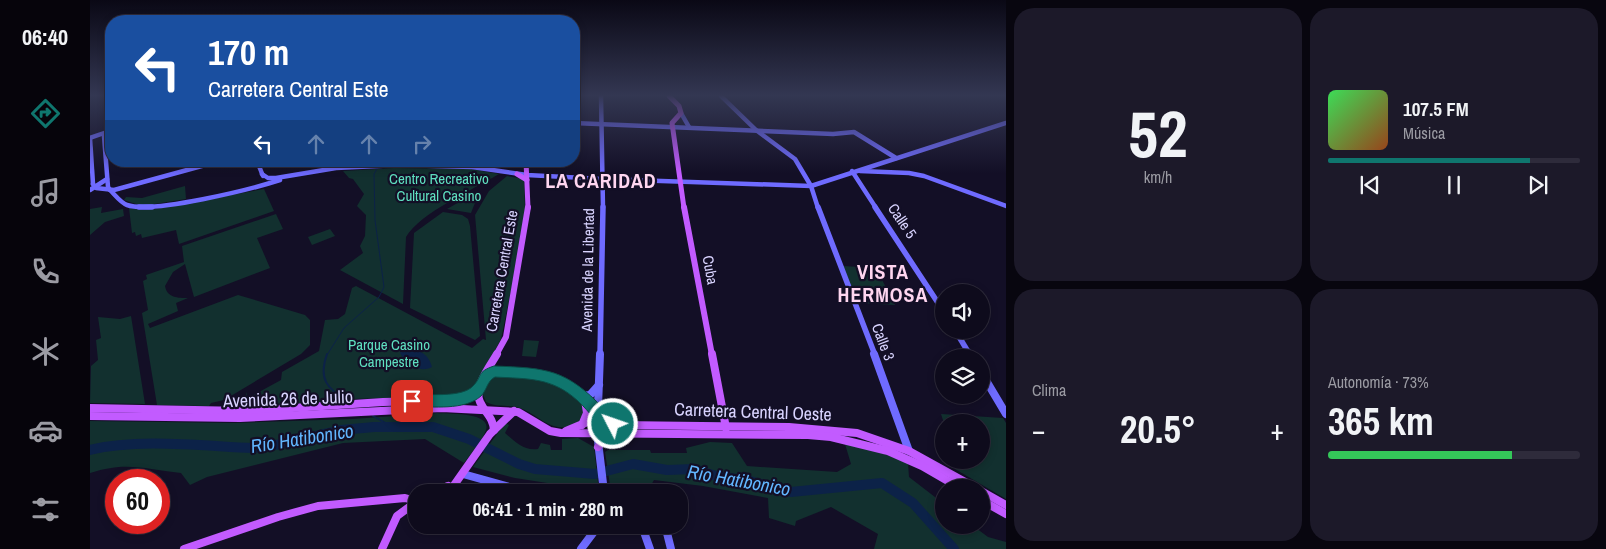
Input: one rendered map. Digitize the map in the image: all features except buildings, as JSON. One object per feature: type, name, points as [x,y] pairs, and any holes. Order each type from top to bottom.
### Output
[{"type":"main road","points":[[673,126],[674,122]]},
{"type":"main road","points":[[686,122],[689,127]]},
{"type":"main road","name":"Calle 3","points":[[747,122],[792,156],[806,175],[880,367],[909,450]]},
{"type":"main road","points":[[580,123],[842,134],[854,132],[896,158]]},
{"type":"main road","points":[[472,167],[527,177],[811,186],[823,180],[1006,123]]},
{"type":"main road","name":"Avenida de la Libertad","points":[[602,124],[603,179],[597,433],[603,484]]},
{"type":"main road","name":"Cuba","points":[[673,126],[680,182],[726,430]]},
{"type":"main road","points":[[95,186],[90,138],[105,133]]},
{"type":"main road","points":[[97,135],[104,136],[105,150]]},
{"type":"main road","points":[[106,167],[108,188],[126,204],[146,208],[248,190],[270,182],[337,170],[370,167]]},
{"type":"main road","points":[[95,186],[110,190],[197,167]]},
{"type":"main road","points":[[259,167],[262,174],[270,182]]},
{"type":"main road","name":"Carretera Central Este","points":[[478,390],[506,337],[528,209],[526,167]]},
{"type":"main road","points":[[852,171],[917,174],[1006,206]]},
{"type":"main road","name":"Calle 5","points":[[852,171],[935,298]]},
{"type":"main road","points":[[262,174],[270,182]]},
{"type":"main road","points":[[806,175],[816,180],[823,180]]},
{"type":"main road","points":[[90,190],[107,179]]},
{"type":"main road","name":"Carretera Central Oeste","points":[[486,375],[494,372],[544,374],[582,396],[598,415],[608,422],[618,425],[808,435],[847,439],[884,448],[910,459],[944,479]]},
{"type":"main road","points":[[579,427],[587,417],[587,404],[582,396],[590,394],[599,385]]},
{"type":"main road","points":[[990,387],[1006,414]]},
{"type":"main road","points":[[478,390],[479,401],[493,420],[492,433]]},
{"type":"main road","name":"Avenida 26 de Julio","points":[[90,408],[246,411],[383,402],[456,400],[468,397],[478,390]]},
{"type":"main road","name":"Avenida 26 de Julio","points":[[90,416],[240,418],[442,408],[488,411]]},
{"type":"main road","points":[[488,411],[514,412],[525,415],[550,431],[561,433],[597,433]]},
{"type":"main road","points":[[455,484],[492,433],[509,414],[514,412]]},
{"type":"main road","points":[[561,433],[579,427],[598,415]]},
{"type":"main road","points":[[723,416],[735,426]]},
{"type":"main road","name":"Carretera Central Oeste","points":[[597,433],[698,434],[726,430],[735,426],[788,427],[857,433],[909,450],[960,479]]},
{"type":"main road","points":[[599,449],[609,432]]},
{"type":"main road","points":[[463,474],[499,484]]},
{"type":"main road","points":[[452,484],[463,474]]},
{"type":"main road","points":[[990,496],[1006,505]]},
{"type":"main road","points":[[184,549],[278,517],[318,506],[408,499]]},
{"type":"main road","points":[[990,505],[1006,514]]},
{"type":"main road","points":[[382,549],[397,516],[408,508]]},
{"type":"main road","points":[[581,549],[593,534]]},
{"type":"main road","points":[[647,534],[650,549]]},
{"type":"main road","points":[[668,534],[672,549]]},
{"type":"green space","name":"Centro Recreativo Cultural Casino","points":[[394,168],[471,169],[499,174],[435,210],[413,228],[406,237],[403,304],[340,270],[363,253],[360,246],[365,236],[366,215],[357,206],[364,194],[353,179],[349,178],[343,171]]},
{"type":"green space","name":"Parque Casino Campestre","points":[[507,176],[524,179],[525,209],[501,339],[474,389],[456,396],[352,399],[324,403],[246,406],[242,403],[247,392],[246,399],[281,380],[282,372],[319,351],[325,320],[338,319],[345,314],[352,288],[356,286],[472,348],[483,339],[486,340],[475,215],[489,191]]},
{"type":"green space","points":[[185,186],[186,199],[142,206],[124,200],[126,197],[142,198]]},
{"type":"green space","points":[[264,189],[274,211],[179,244],[176,230],[142,238],[141,234],[136,236],[135,232],[132,233],[129,208],[155,209]]},
{"type":"green space","points":[[475,193],[478,195],[471,213],[447,209]]},
{"type":"green space","points":[[102,207],[101,213],[123,209],[124,216],[105,222],[90,235],[90,209]]},
{"type":"green space","name":"Parque Casino Campestre","points":[[443,212],[462,215],[468,219],[470,226],[480,336],[475,340],[410,308],[414,233]]},
{"type":"green space","points":[[276,214],[283,229],[257,238],[270,268],[194,297],[185,264],[173,272],[165,286],[171,295],[188,298],[176,303],[178,311],[148,324],[150,328],[238,295],[305,315],[310,320],[310,345],[301,354],[224,400],[211,403],[209,406],[157,405],[142,313],[148,310],[143,281],[147,279],[146,275],[184,262],[182,246]]},
{"type":"green space","points":[[330,229],[335,236],[312,245],[308,237]]},
{"type":"green space","points":[[843,266],[876,268],[895,305],[858,303]]},
{"type":"green space","points":[[131,316],[145,404],[90,403],[91,366],[98,360],[96,340],[101,338],[98,317],[120,319]]},
{"type":"green space","points":[[524,340],[539,341],[536,357],[522,356]]},
{"type":"green space","points":[[509,375],[536,377],[551,381],[580,401],[585,412],[583,416],[575,424],[558,427],[548,424],[520,408],[494,405],[486,402],[482,392],[489,380]]},
{"type":"green space","points":[[437,413],[459,414],[482,420],[486,424],[486,430],[464,463],[425,439],[343,443],[207,477],[190,485],[181,473],[170,471],[170,469],[115,467],[90,473],[90,421],[234,423],[352,419]]},
{"type":"green space","points":[[990,417],[1003,418],[1006,423],[1006,499],[990,490],[990,479],[972,479],[955,469],[990,469]]},
{"type":"green space","points":[[505,423],[509,425],[505,433],[528,449],[538,449],[541,443],[550,445],[551,450],[562,450],[562,439],[578,438],[594,447],[598,484],[554,484],[515,478],[473,467]]},
{"type":"green space","points":[[710,442],[732,443],[747,466],[837,472],[851,464],[845,444],[871,449],[908,463],[909,477],[935,497],[935,534],[984,534],[1006,542],[1006,549],[874,549],[878,534],[831,507],[796,521],[795,526],[769,518],[768,498],[703,486],[654,480],[652,484],[610,484],[605,452],[608,450],[650,450],[651,453],[687,453],[686,448]]},
{"type":"water","points":[[403,349],[422,353],[428,358],[432,367],[422,369],[409,364],[400,353]]},
{"type":"waterway","points":[[327,355],[344,328],[379,297],[384,287],[375,220],[374,174],[377,169]]},
{"type":"waterway","points":[[327,354],[324,363],[326,382],[335,392],[348,401]]},
{"type":"waterway","points":[[373,416],[391,426]]},
{"type":"waterway","name":"Río Hatibonico","points":[[90,450],[129,444],[253,448],[271,446],[341,430],[374,427],[433,427],[469,439],[519,464],[535,469],[595,474],[633,464],[667,470],[694,469],[719,477],[746,480],[791,492],[882,483],[913,503],[954,549]]},
{"type":"district","name":"LA CARIDAD","points":[[601,181]]},
{"type":"district","name":"VISTA HERMOSA","points":[[883,284]]},
{"type":"route","points":[[412,401],[456,400],[468,397],[478,390],[486,375],[494,372],[538,373],[550,376],[582,396],[590,402],[604,419],[613,424]]}]
